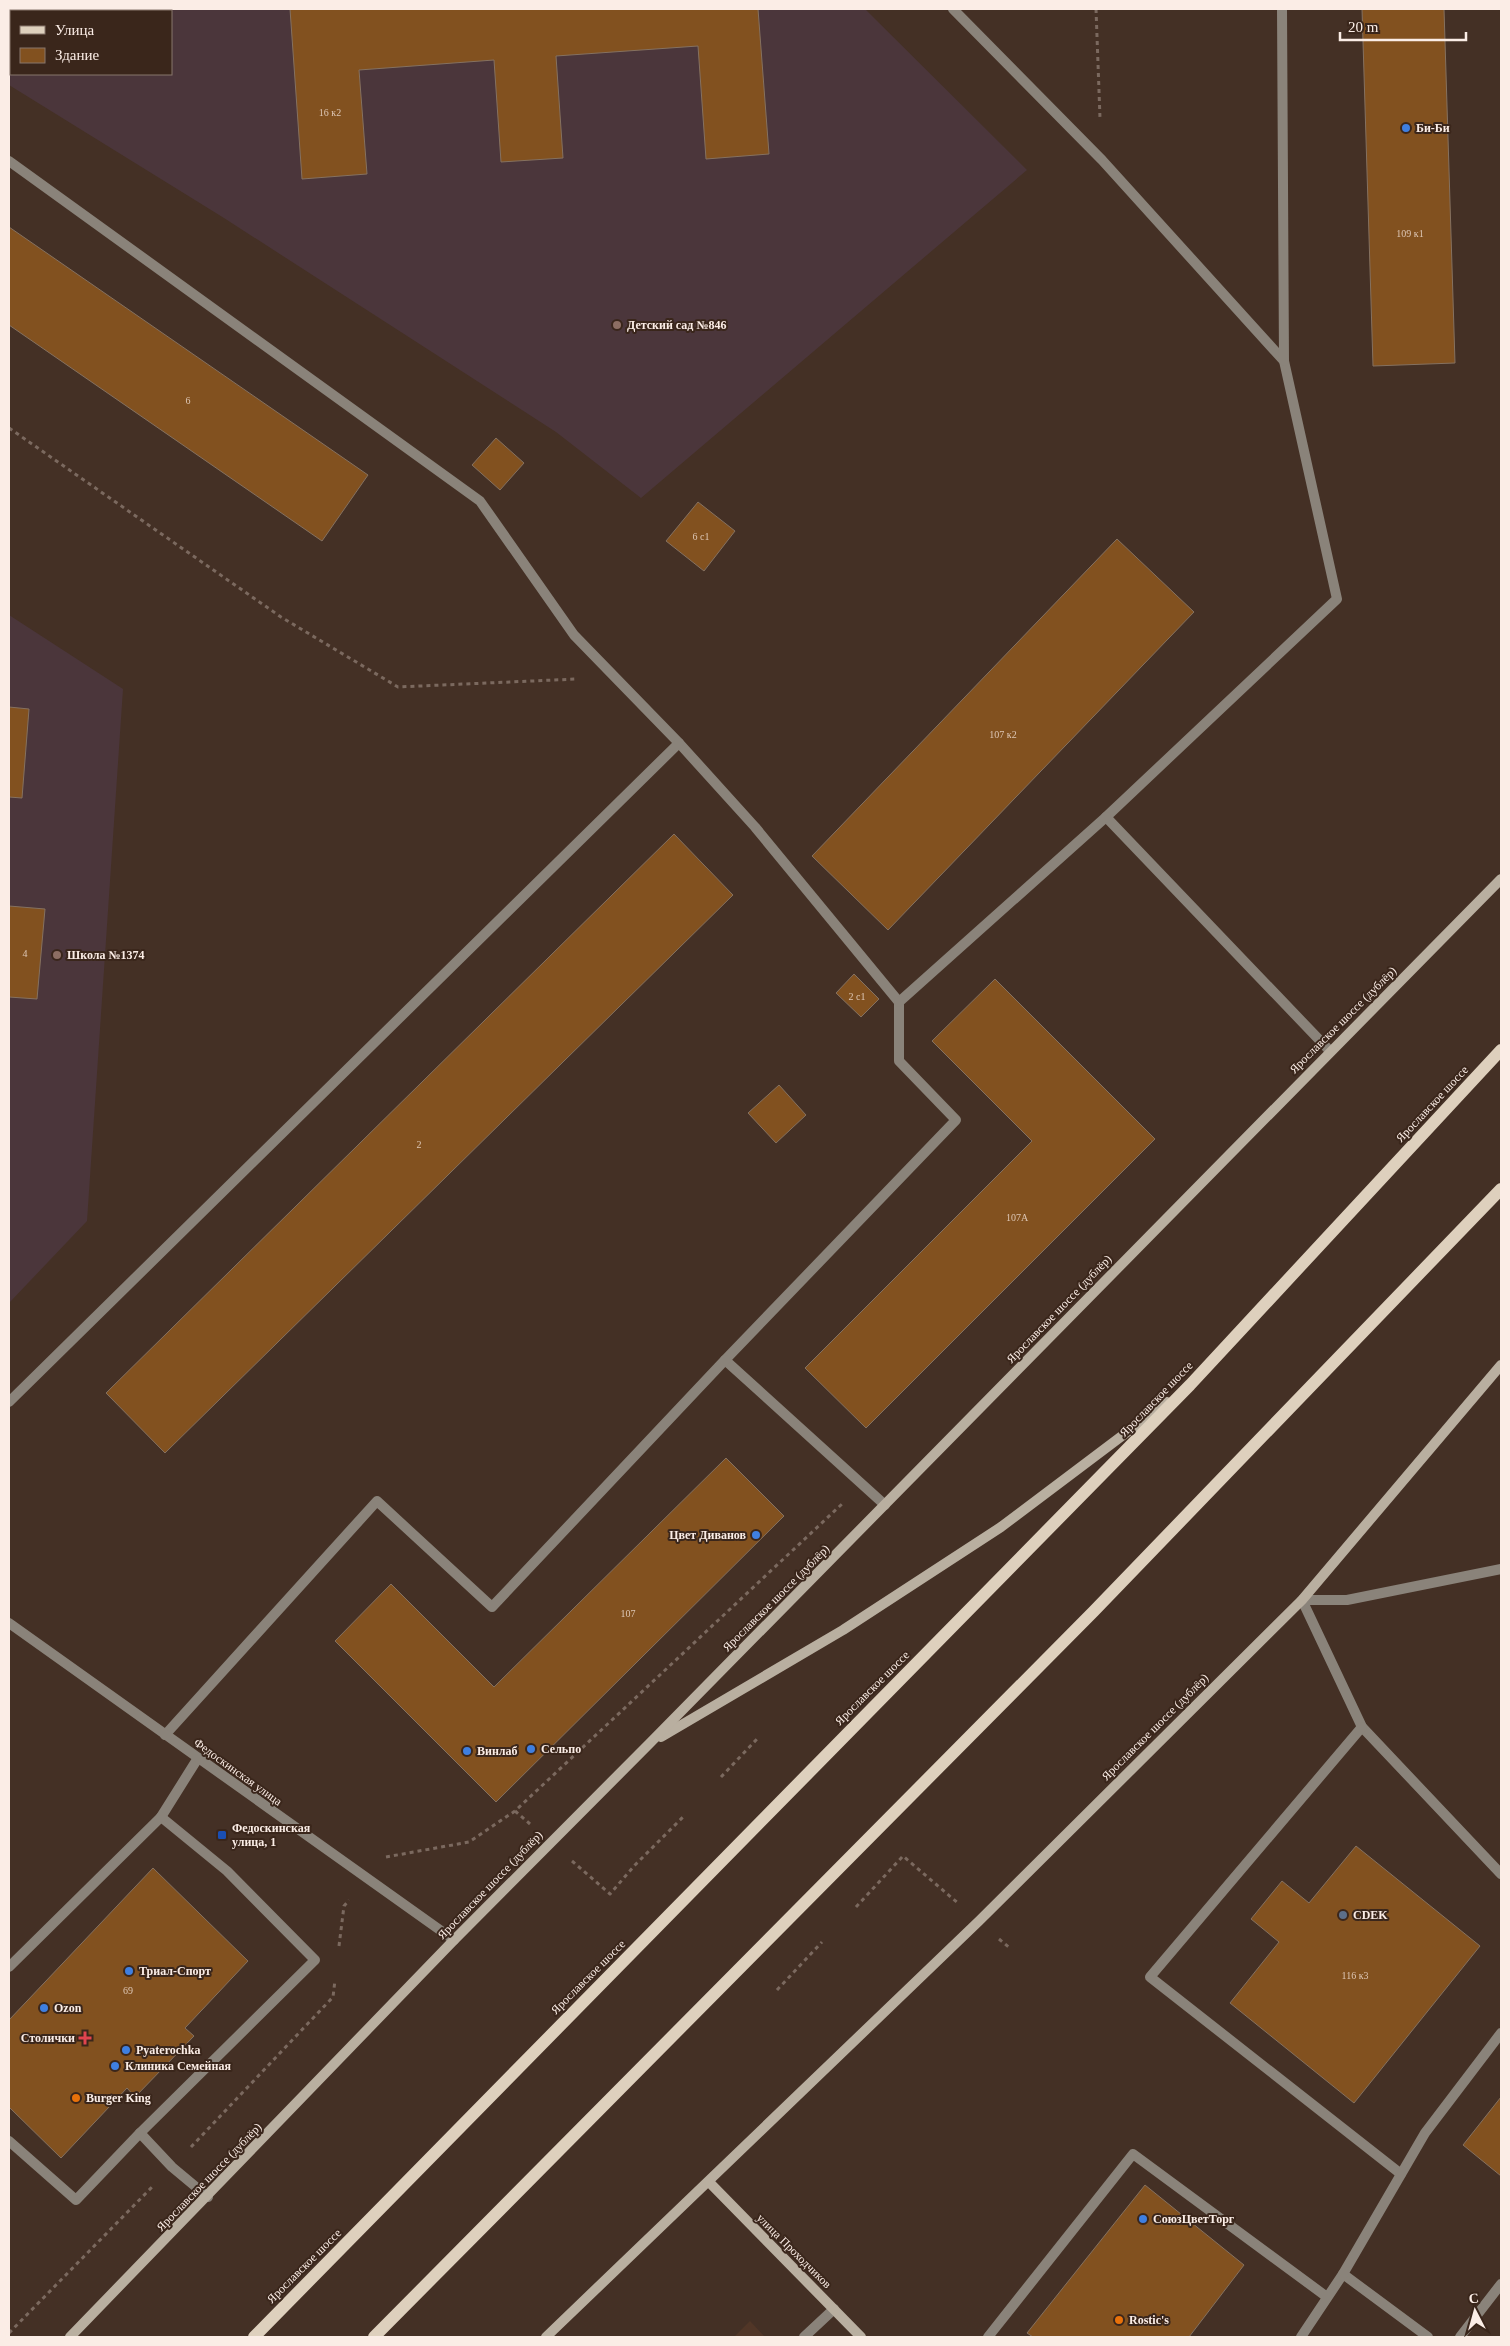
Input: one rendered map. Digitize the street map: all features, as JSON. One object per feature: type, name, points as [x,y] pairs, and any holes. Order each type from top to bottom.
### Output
[{"type":"main road","name":"Ярославское шоссе","points":[[254,2337],[1190,1385],[1501,1050]]},
{"type":"main road","points":[[374,2337],[1101,1604],[1501,1190]]},
{"type":"street","points":[[952,9],[1102,160],[1284,361]]},
{"type":"street","points":[[899,1002],[1106,817],[1337,598],[1284,361],[1282,9]]},
{"type":"street","points":[[9,162],[480,501],[574,636],[612,677],[679,743],[755,827],[899,1002],[899,1061],[956,1120],[492,1606],[377,1502],[165,1734]]},
{"type":"street","points":[[9,1402],[679,743]]},
{"type":"street","points":[[1106,817],[1330,1051]]},
{"type":"street","name":"Ярославское шоссе (дублёр)","points":[[70,2337],[208,2197],[454,1940],[650,1744],[1501,879]]},
{"type":"street","points":[[725,1360],[884,1505]]},
{"type":"street","name":"Ярославское шоссе (дублёр)","points":[[546,2337],[986,1914],[1302,1600],[1501,1365]]},
{"type":"street","points":[[650,1744],[843,1630],[1001,1527],[1190,1385]]},
{"type":"street","points":[[1501,1569],[1347,1600],[1302,1600],[1362,1727],[1501,1874]]},
{"type":"street","name":"Федоскинская улица","points":[[9,1623],[454,1940]]},
{"type":"street","points":[[1362,1727],[1150,1977],[1401,2174]]},
{"type":"street","points":[[9,1968],[161,1817],[198,1758]]},
{"type":"street","points":[[9,2141],[76,2200],[140,2132],[315,1960],[228,1871],[161,1817]]},
{"type":"street","points":[[1300,2337],[1343,2274],[1425,2133],[1501,2033]]},
{"type":"street","points":[[140,2132],[172,2167],[208,2197]]},
{"type":"street","points":[[988,2337],[1133,2154],[1327,2297]]},
{"type":"street","name":"улица Проходчиков","points":[[709,2182],[861,2337]]},
{"type":"street","points":[[1343,2274],[1428,2337]]},
{"type":"street","points":[[1460,2337],[1501,2284]]},
{"type":"street","points":[[804,2337],[834,2309]]},
{"type":"path","points":[[1096,9],[1102,160]]},
{"type":"path","points":[[9,428],[281,617],[398,687],[612,677]]},
{"type":"path","points":[[721,1777],[758,1739]]},
{"type":"path","points":[[635,1866],[685,1816]]},
{"type":"path","points":[[856,1907],[903,1856],[948,1895]]},
{"type":"path","points":[[777,1990],[822,1942]]},
{"type":"shaded area","name":"Детский сад №846","points":[[9,9],[865,9],[1027,170],[641,498],[556,432],[224,218],[9,85]]},
{"type":"shaded area","name":"Школа №1374","points":[[9,615],[123,689],[87,1221],[9,1303]]},
{"type":"shaded area","points":[[750,2321],[765,2337],[734,2337]]},
{"type":"building","points":[[290,9],[758,9],[769,154],[706,159],[698,46],[556,56],[563,158],[501,162],[494,60],[359,70],[367,174],[302,179]]},
{"type":"building","points":[[1362,9],[1444,9],[1455,363],[1373,366]]},
{"type":"building","points":[[9,227],[368,475],[322,541],[9,325]]},
{"type":"building","points":[[496,438],[524,463],[500,490],[472,465]]},
{"type":"building","points":[[698,502],[735,531],[704,571],[666,541]]},
{"type":"building","points":[[1117,539],[1194,612],[888,930],[812,856]]},
{"type":"building","points":[[9,707],[29,709],[22,798],[9,797]]},
{"type":"building","points":[[674,834],[733,895],[165,1453],[106,1393]]},
{"type":"building","points":[[9,906],[45,909],[37,999],[9,997]]},
{"type":"building","points":[[854,974],[879,999],[861,1017],[836,993]]},
{"type":"building","points":[[995,979],[1155,1139],[866,1428],[805,1368],[1032,1141],[932,1041]]},
{"type":"building","points":[[779,1085],[806,1115],[776,1143],[748,1113]]},
{"type":"building","points":[[726,1458],[784,1516],[496,1802],[335,1641],[391,1584],[494,1687]]},
{"type":"building","points":[[1356,1846],[1480,1946],[1354,2103],[1230,2003],[1279,1942],[1251,1919],[1282,1881],[1309,1903]]},
{"type":"building","points":[[153,1868],[248,1961],[185,2028],[194,2036],[135,2097],[127,2088],[61,2158],[9,2107],[9,2020]]},
{"type":"building","points":[[1501,2097],[1501,2176],[1463,2145]]},
{"type":"building","points":[[1145,2185],[1244,2265],[1189,2337],[1033,2337],[1027,2333]]},
{"type":"place","name":"Би-Би","points":[[1406,128]]},
{"type":"place","name":"Детский сад №846","points":[[617,325]]},
{"type":"place","name":"Школа №1374","points":[[57,955]]},
{"type":"place","name":"Цвет Диванов","points":[[756,1535]]},
{"type":"place","name":"Сельпо","points":[[531,1749]]},
{"type":"place","name":"Винлаб","points":[[467,1751]]},
{"type":"place","name":"Федоскинская улица, 1","points":[[222,1835]]},
{"type":"place","name":"CDEK","points":[[1343,1915]]},
{"type":"place","name":"Триал-Спорт","points":[[129,1971]]},
{"type":"place","name":"Ozon","points":[[44,2008]]},
{"type":"place","name":"Столички","points":[[85,2038]]},
{"type":"place","name":"Pyaterochka","points":[[126,2050]]},
{"type":"place","name":"Клиника Семейная","points":[[115,2066]]},
{"type":"place","name":"Burger King","points":[[76,2098]]},
{"type":"place","name":"СоюзЦветТорг","points":[[1143,2219]]},
{"type":"place","name":"Rostic's","points":[[1119,2320]]}]
